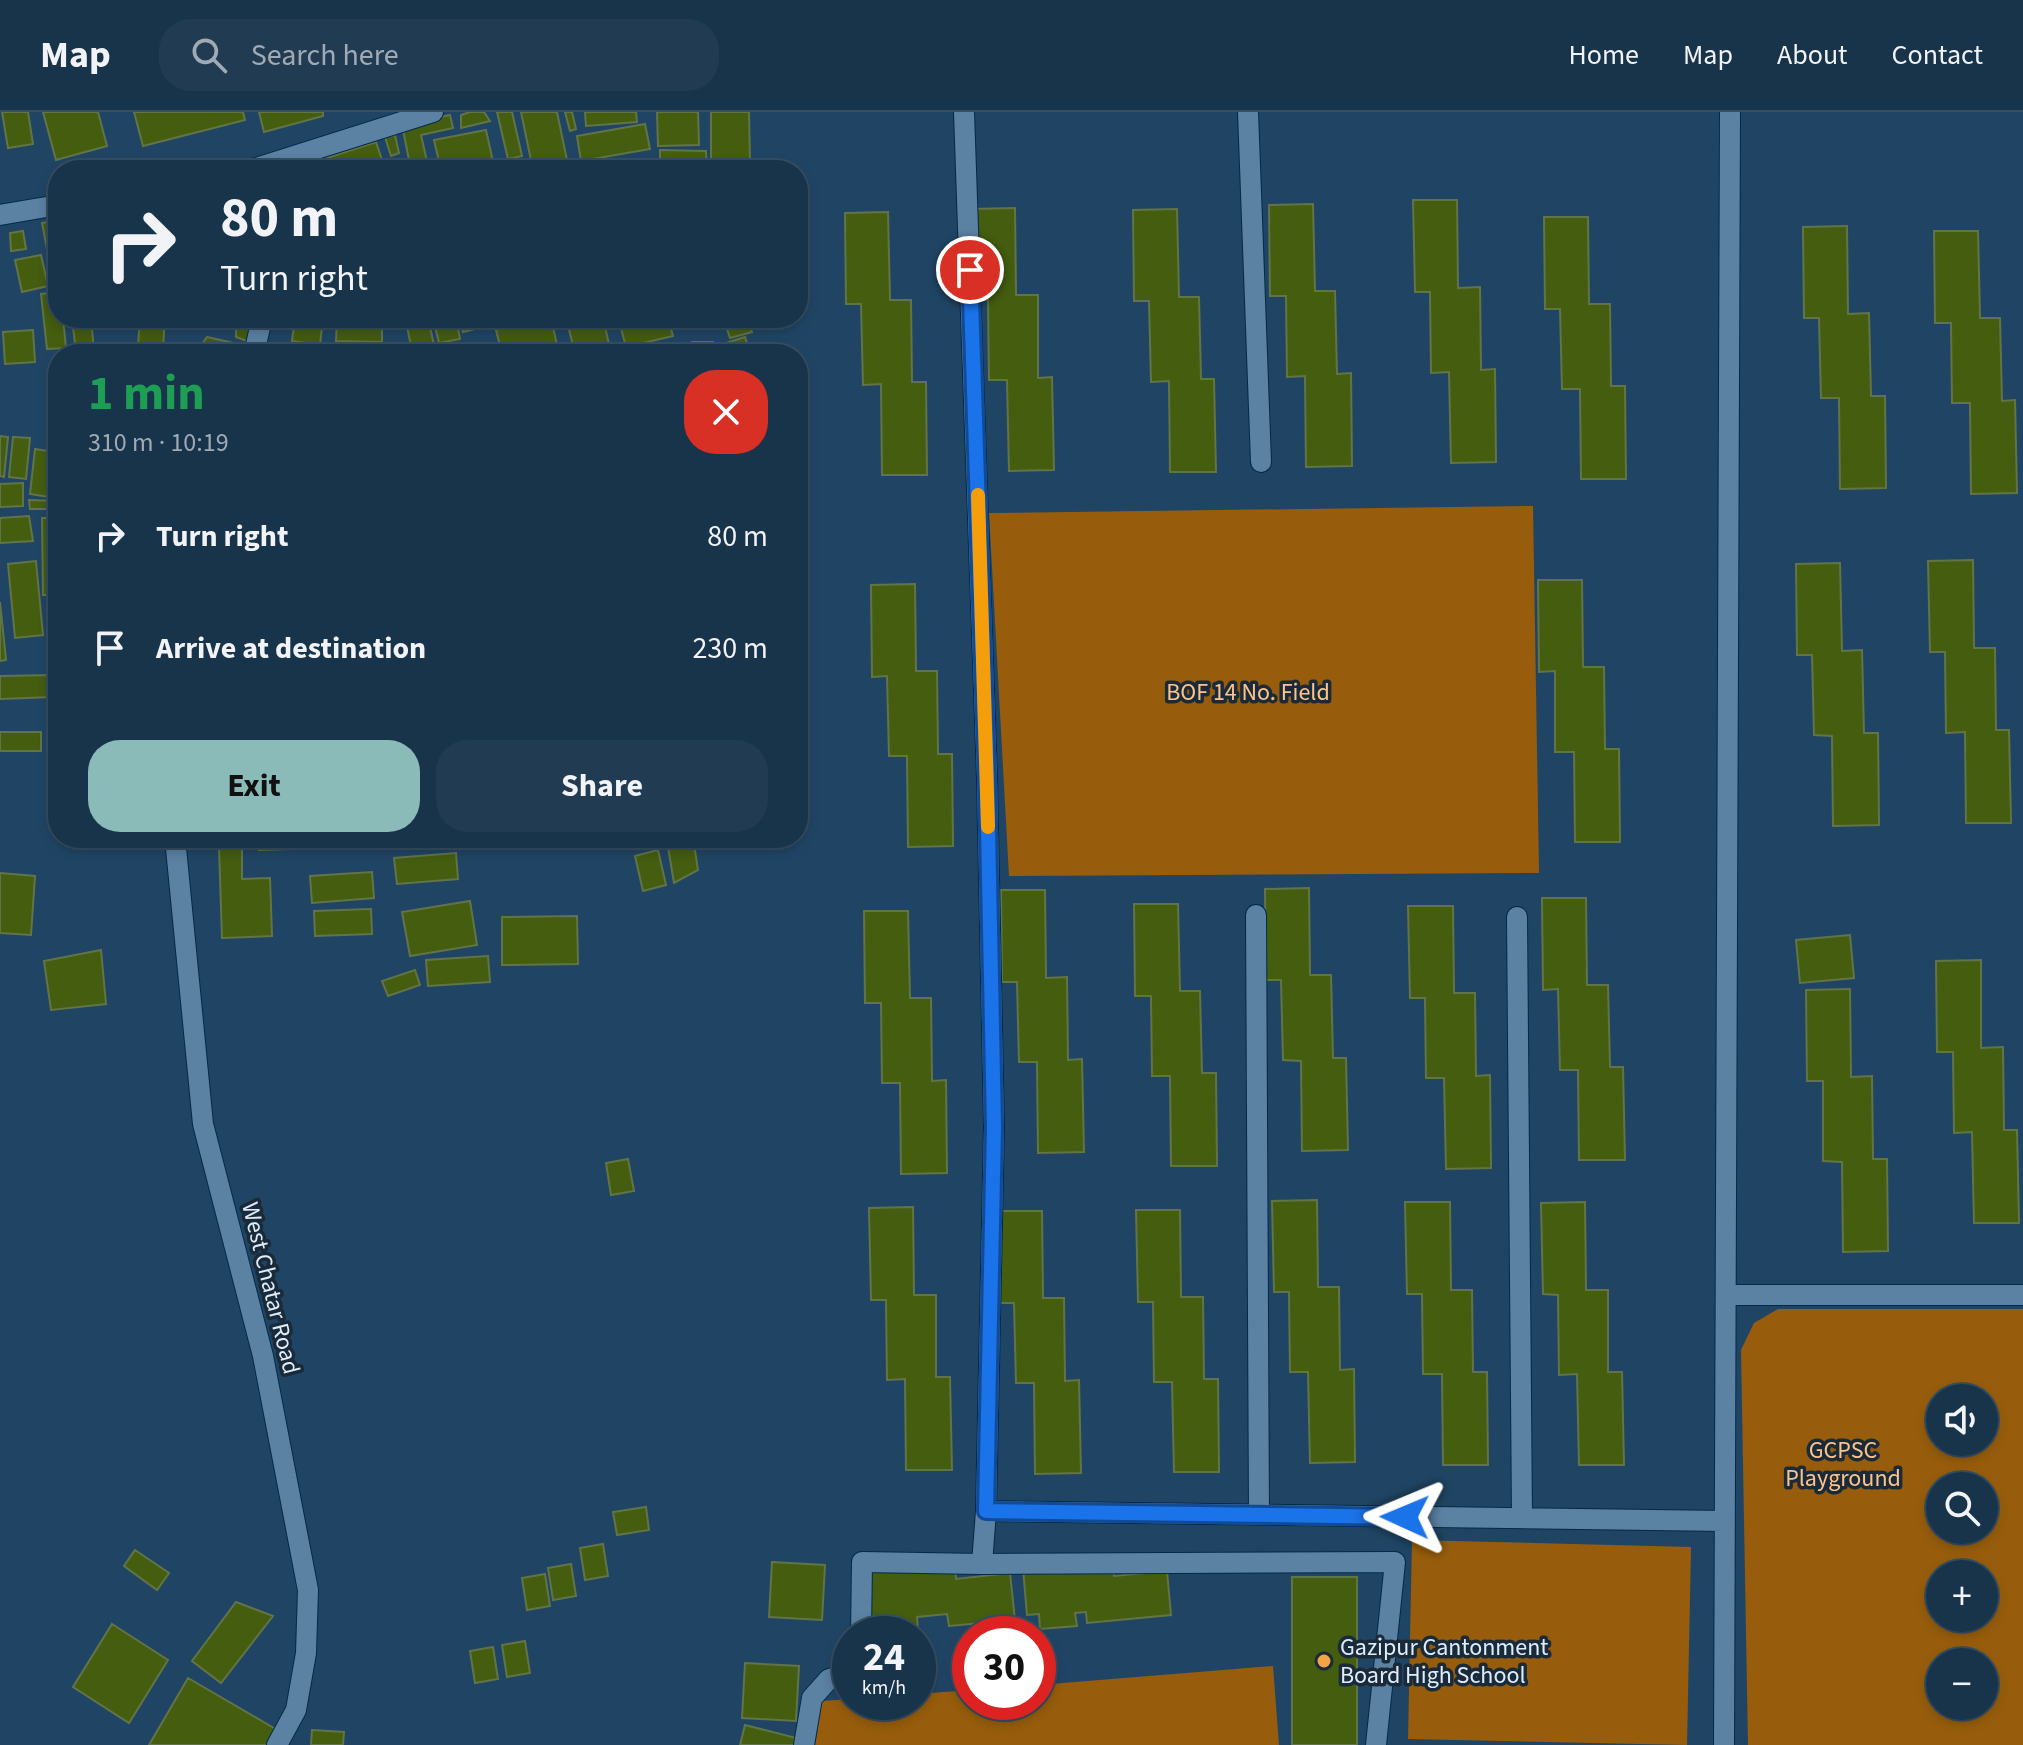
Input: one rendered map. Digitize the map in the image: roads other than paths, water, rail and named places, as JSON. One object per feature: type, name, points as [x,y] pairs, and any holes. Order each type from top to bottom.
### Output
[{"type":"street","points":[[285,160],[433,112]]},
{"type":"street","points":[[964,112],[987,778],[994,1111],[986,1511],[982,1564]]},
{"type":"street","points":[[1248,112],[1261,462]]},
{"type":"street","points":[[1724,1745],[1730,112]]},
{"type":"street","points":[[0,215],[48,207]]},
{"type":"street","name":"West Chatar Road","points":[[176,848],[203,1124],[263,1356],[308,1590],[306,1653],[296,1710],[277,1745]]},
{"type":"street","points":[[1256,915],[1259,1515]]},
{"type":"street","points":[[1517,917],[1522,1518]]},
{"type":"street","points":[[1726,1295],[2023,1295]]},
{"type":"street","points":[[986,1511],[1725,1521]]},
{"type":"street","points":[[861,1616],[862,1562],[1395,1562],[1376,1745]]},
{"type":"street","points":[[804,1745],[812,1698],[832,1678]]},
{"type":"place","name":"Gazipur Cantonment Board High School","points":[[1324,1661]]},
{"type":"park label","name":"BOF 14 No. Field","points":[[1248,692]]},
{"type":"park label","name":"GCPSC Playground","points":[[1843,1464]]}]
